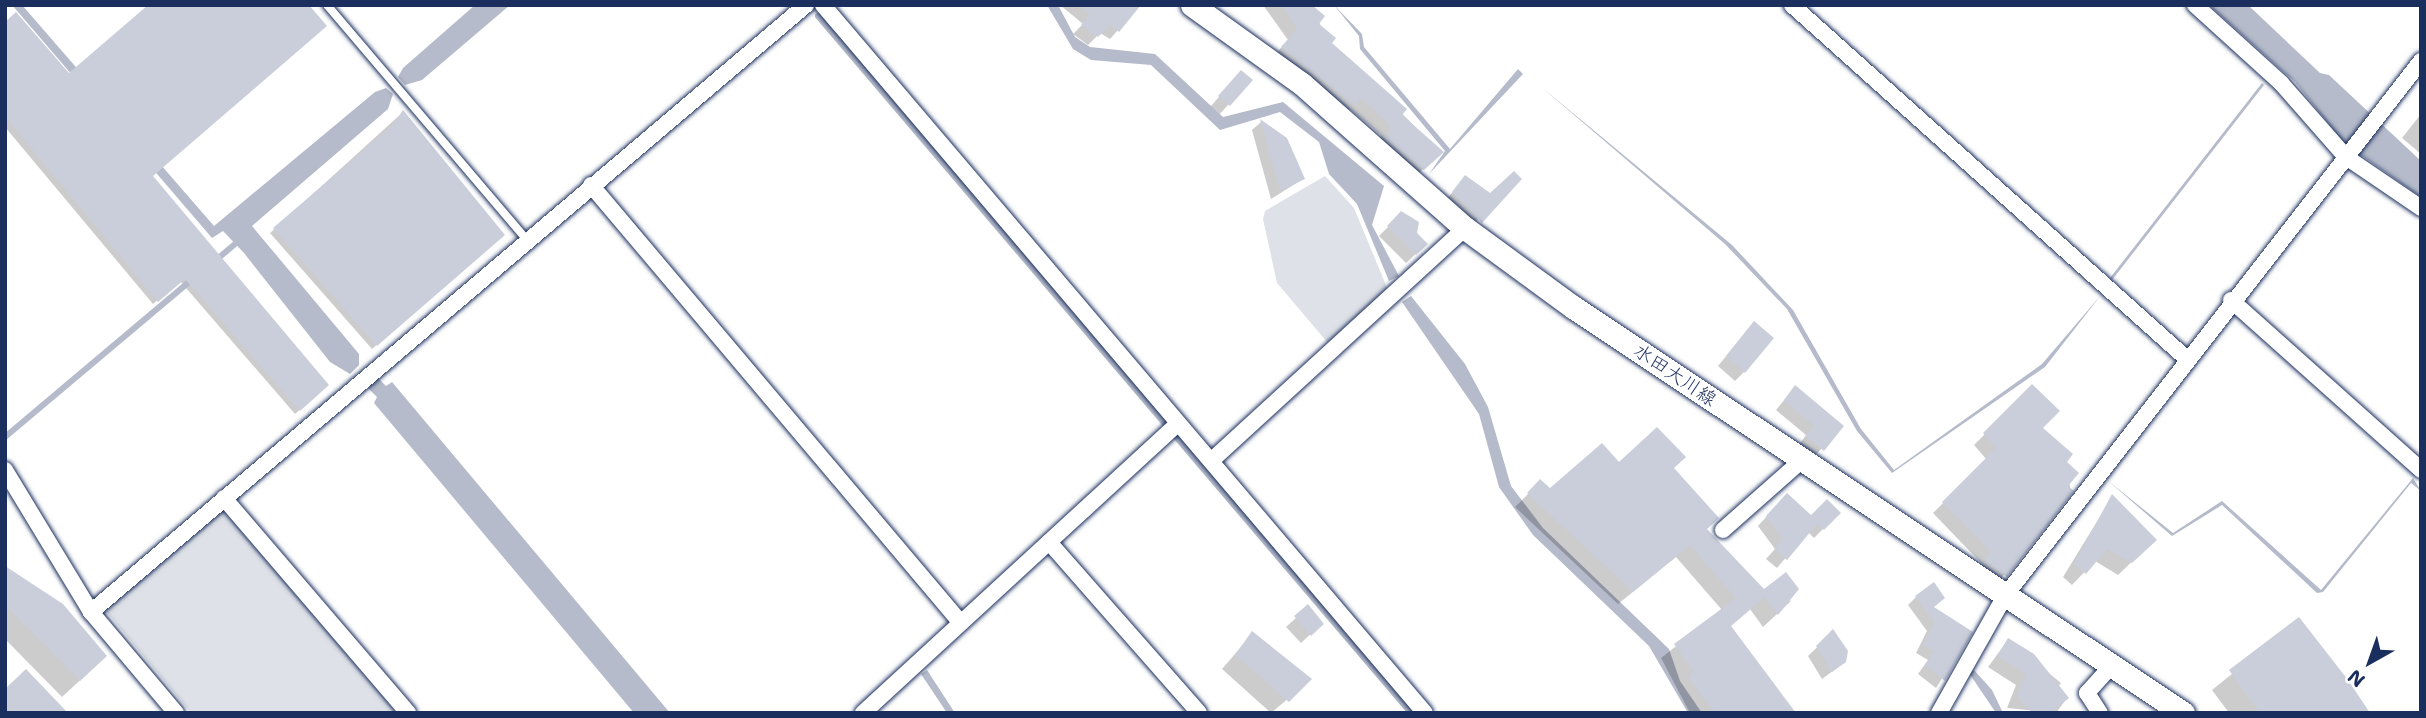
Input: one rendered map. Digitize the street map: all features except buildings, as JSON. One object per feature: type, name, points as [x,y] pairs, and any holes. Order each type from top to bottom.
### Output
[{"type":"main road","name":"水田大川線","points":[[1192,5],[1302,84],[1465,228],[1802,460],[2183,713]]},
{"type":"street","points":[[91,612],[526,239],[806,5]]},
{"type":"street","points":[[823,5],[1425,713]]},
{"type":"street","points":[[1792,5],[2187,359]]},
{"type":"street","points":[[2195,5],[2281,83],[2348,155],[2421,208]]},
{"type":"street","points":[[1939,713],[2005,596],[2231,300],[2421,61]]},
{"type":"street","points":[[591,185],[961,622]]},
{"type":"street","points":[[1211,461],[1465,228]]},
{"type":"street","points":[[2231,300],[2421,470]]},
{"type":"street","points":[[863,713],[1178,423]]},
{"type":"street","points":[[1723,530],[1802,460]]},
{"type":"street","points":[[5,470],[91,612],[176,713]]},
{"type":"street","points":[[224,498],[408,713]]},
{"type":"street","points":[[1049,542],[1199,713]]},
{"type":"street","points":[[2101,713],[2087,693],[2111,666]]},
{"type":"lane","points":[[327,5],[526,239]]},
{"type":"shaded area","points":[[1325,176],[1354,208],[1388,290],[1328,343],[1277,283],[1263,219],[1265,211]]},
{"type":"shaded area","points":[[224,508],[398,713],[191,713],[105,610]]},
{"type":"water","points":[[12,5],[22,5],[214,226],[375,92],[386,88],[393,94],[388,109],[252,226],[359,354],[359,365],[350,374],[330,362],[244,253],[223,231],[212,238]]},
{"type":"water","points":[[475,5],[510,5],[422,80],[405,85],[398,77],[403,68]]},
{"type":"water","points":[[1047,5],[1058,5],[1075,37],[1090,47],[1155,54],[1223,117],[1283,102],[1384,186],[1372,225],[1399,276],[1389,281],[1357,204],[1329,174],[1319,142],[1280,112],[1220,130],[1151,65],[1091,60],[1073,49]]},
{"type":"water","points":[[1334,5],[1362,34],[1364,47],[1450,149],[1518,69],[1523,74],[1429,174],[1445,151],[1360,49],[1359,36]]},
{"type":"water","points":[[2209,5],[2248,5],[2320,73],[2329,75],[2421,161],[2421,197],[2344,143],[2295,82]]},
{"type":"water","points":[[2262,83],[2264,85],[2112,280],[2110,278]]},
{"type":"water","points":[[1539,85],[1732,245],[1793,310],[1861,429],[1894,470],[2042,364],[2101,295],[2045,367],[1892,473],[1857,431],[1787,309],[1725,244]]},
{"type":"water","points":[[1411,296],[1465,364],[1488,407],[1511,486],[1543,528],[1669,649],[1680,681],[1702,713],[1688,713],[1649,646],[1533,535],[1499,487],[1479,414],[1402,302]]},
{"type":"water","points":[[378,378],[386,386],[392,382],[670,713],[634,713],[374,403],[377,397],[368,388]]},
{"type":"water","points":[[2413,478],[2421,491],[2411,483],[2323,592],[2317,593],[2222,505],[2172,536],[2107,480],[2173,533],[2222,501],[2321,590]]},
{"type":"water","points":[[927,670],[955,713],[947,713],[921,674]]},
{"type":"water","points":[[1974,670],[1992,690],[2003,713],[1996,713],[1969,673]]},
{"type":"waterway","points":[[818,16],[1411,713]]},
{"type":"waterway","points":[[216,260],[236,243]]},
{"type":"waterway","points":[[5,437],[194,278]]}]
